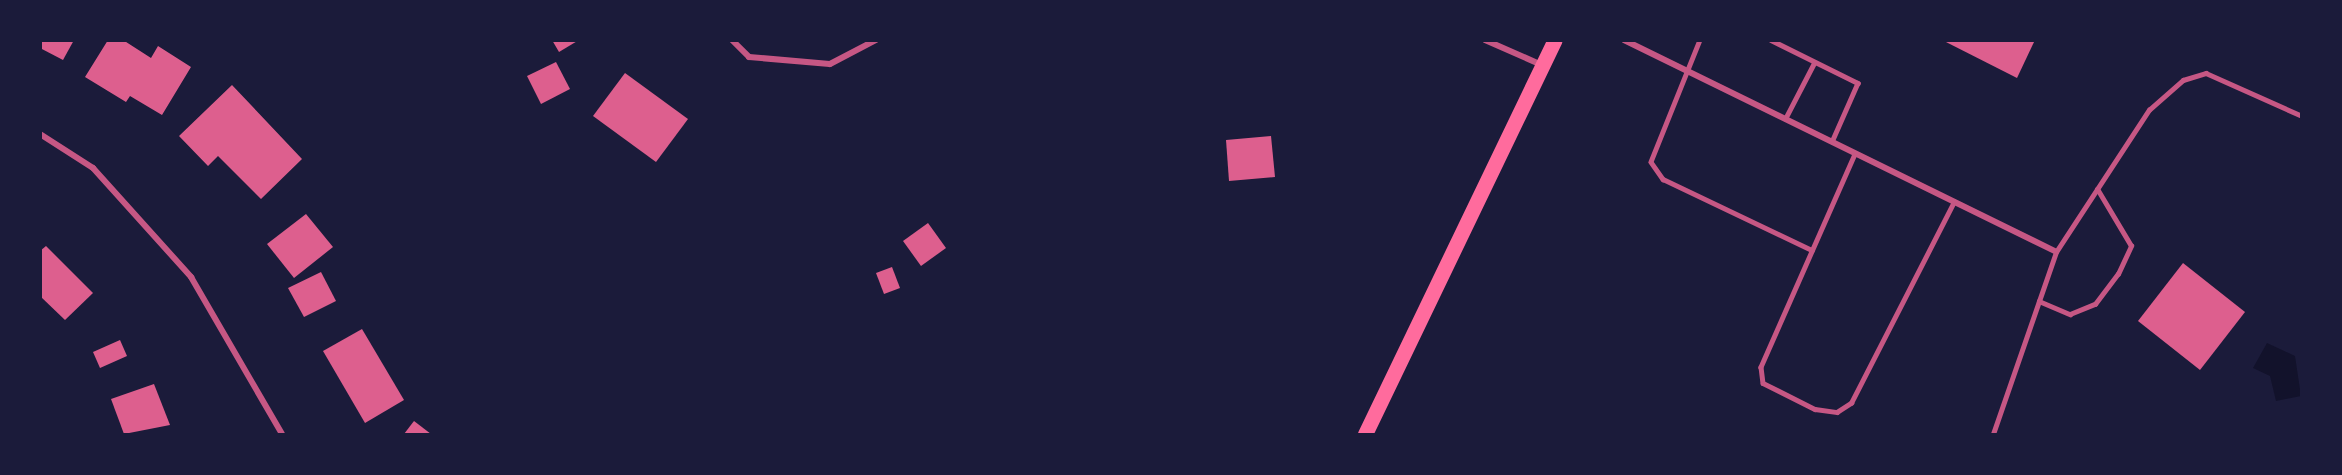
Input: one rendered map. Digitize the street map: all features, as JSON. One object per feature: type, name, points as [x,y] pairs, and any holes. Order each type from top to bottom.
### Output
[{"type":"main road","points":[[1365,435],[1555,40]]},
{"type":"street","points":[[732,40],[749,57],[830,64],[876,40]]},
{"type":"street","points":[[1485,40],[1543,66]]},
{"type":"street","points":[[1624,40],[2056,252]]},
{"type":"street","points":[[40,134],[93,168],[191,277],[282,435]]},
{"type":"lane","points":[[1700,40],[1688,72],[1654,143],[1651,162],[1663,179],[1812,250]]},
{"type":"lane","points":[[1771,40],[1860,88],[1832,142]]},
{"type":"lane","points":[[1785,119],[1814,63]]},
{"type":"lane","points":[[1993,435],[2056,252],[2149,110],[2183,80],[2206,73],[2301,116]]},
{"type":"lane","points":[[1856,154],[1761,367],[1763,382],[1815,409],[1837,412],[1851,403],[1954,202]]},
{"type":"lane","points":[[2039,301],[2070,314],[2095,304],[2118,274],[2131,246],[2097,189]]},
{"type":"shaded area","points":[[2267,343],[2295,356],[2301,396],[2276,401],[2270,376],[2253,368]]},
{"type":"building","points":[[40,40],[74,40],[63,60],[40,48]]},
{"type":"building","points":[[108,40],[123,40],[151,58],[158,46],[191,67],[162,115],[130,96],[126,102],[85,77]]},
{"type":"building","points":[[552,40],[579,40],[559,52]]},
{"type":"building","points":[[1942,40],[2035,40],[2017,78]]},
{"type":"building","points":[[556,62],[570,89],[541,104],[527,76]]},
{"type":"building","points":[[625,73],[688,119],[656,162],[593,116]]},
{"type":"building","points":[[232,85],[302,159],[261,199],[218,156],[208,166],[179,136]]},
{"type":"building","points":[[1271,136],[1275,177],[1229,181],[1226,140]]},
{"type":"building","points":[[306,214],[333,247],[294,278],[267,244]]},
{"type":"building","points":[[928,223],[946,248],[921,266],[903,241]]},
{"type":"building","points":[[46,246],[93,293],[65,320],[40,296],[40,251]]},
{"type":"building","points":[[2183,263],[2245,312],[2200,370],[2138,321]]},
{"type":"building","points":[[892,267],[900,288],[884,294],[876,273]]},
{"type":"building","points":[[321,272],[336,301],[304,317],[288,288]]},
{"type":"building","points":[[362,329],[404,400],[365,423],[323,351]]},
{"type":"building","points":[[120,340],[127,356],[100,368],[93,352]]},
{"type":"building","points":[[154,384],[170,425],[124,434],[111,399]]},
{"type":"building","points":[[414,421],[431,434],[404,434]]}]
